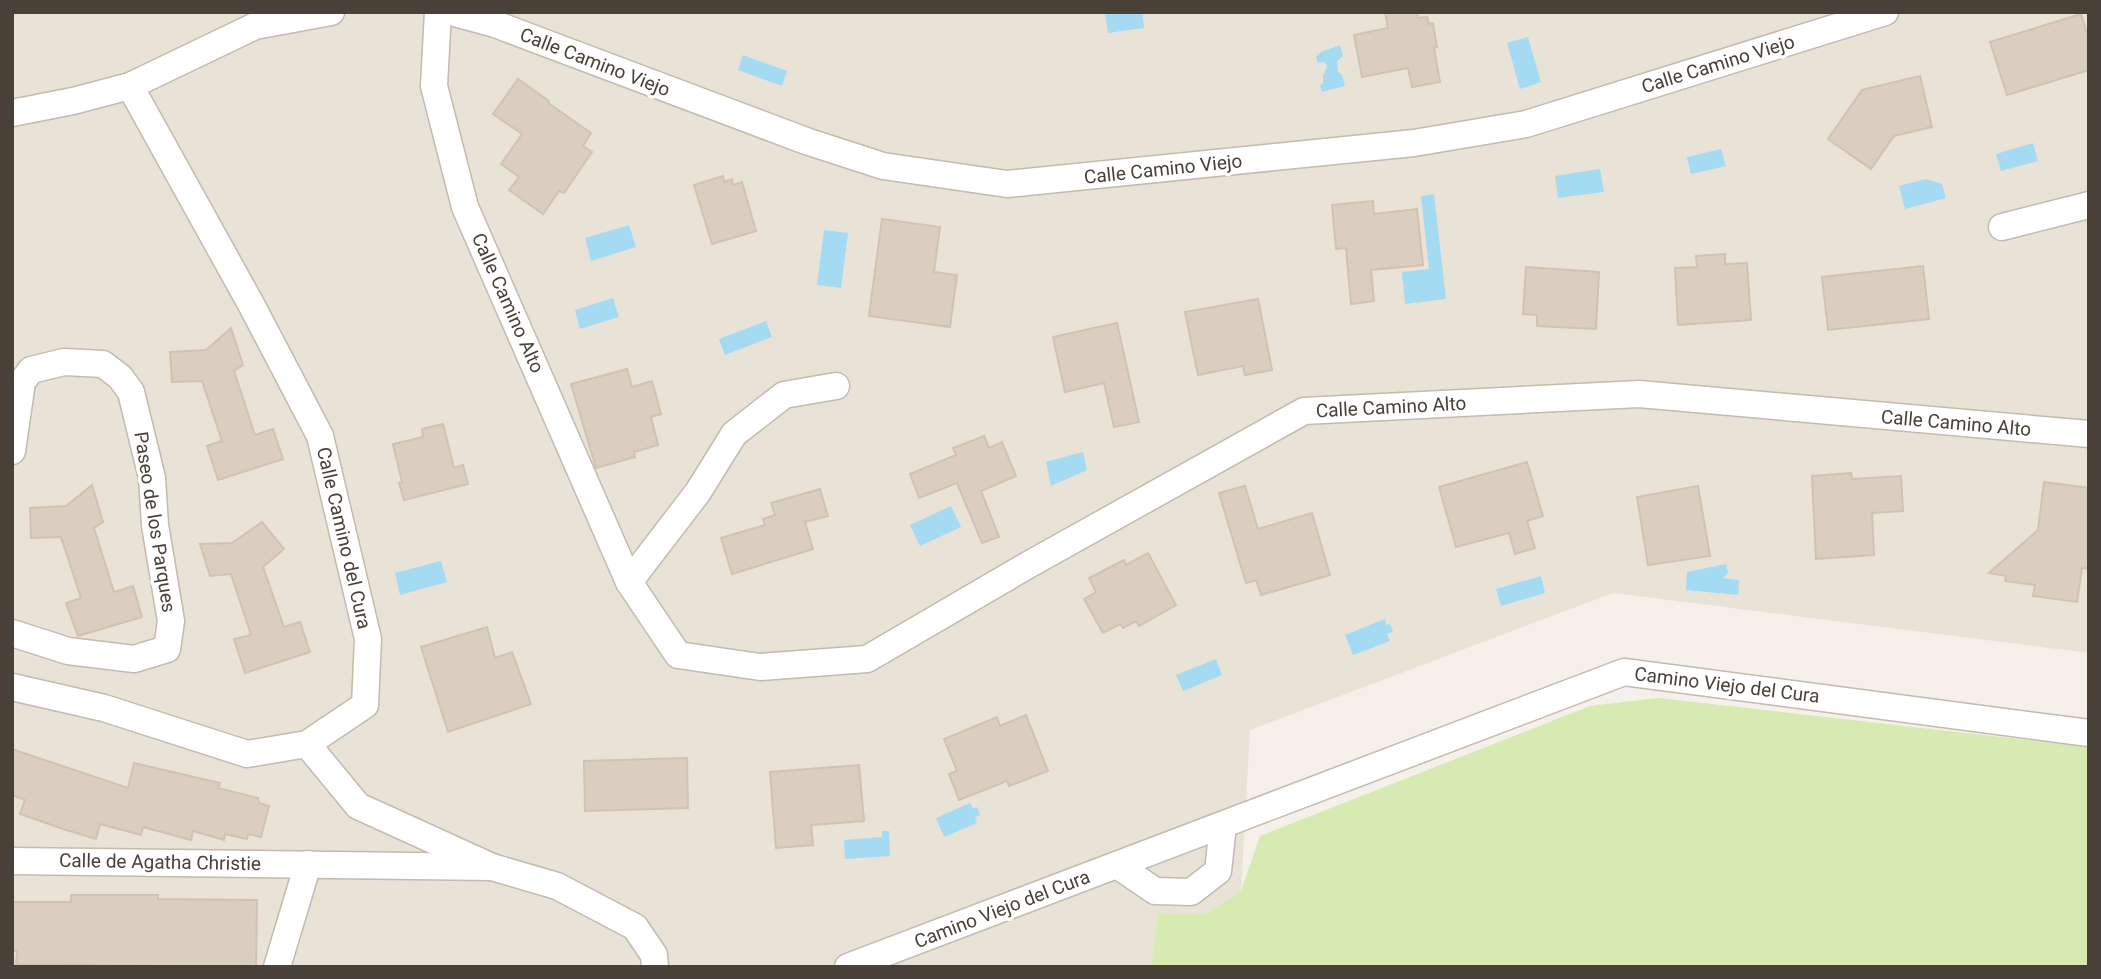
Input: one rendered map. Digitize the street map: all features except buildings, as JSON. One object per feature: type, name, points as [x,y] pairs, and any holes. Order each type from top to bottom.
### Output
[{"type":"street","points":[[12,113],[130,86],[256,26],[331,12]]},
{"type":"street","name":"Calle Camino Alto","points":[[438,12],[434,86],[465,206],[629,582],[678,655],[760,667],[867,659],[1040,558],[1304,411],[1639,394],[2089,434]]},
{"type":"street","name":"Calle Camino Viejo","points":[[450,12],[495,24],[806,141],[883,166],[1007,184],[1414,143],[1526,124],[1885,12]]},
{"type":"street","name":"Calle Camino del Cura","points":[[12,687],[104,708],[247,754],[307,744],[365,705],[368,639],[320,436],[252,306],[130,86]]},
{"type":"street","points":[[2002,227],[2089,205]]},
{"type":"street","name":"Paseo de los Parques","points":[[12,452],[22,382],[31,370],[64,362],[103,364],[120,377],[131,392],[152,478],[155,525],[171,621],[167,649],[134,659],[68,651],[12,633]]},
{"type":"street","points":[[629,582],[698,492],[734,434],[784,395],[836,386]]},
{"type":"street","name":"Camino Viejo del Cura","points":[[848,967],[1624,672],[2089,733]]},
{"type":"street","name":"Calle de Agatha Christie","points":[[307,744],[358,806],[492,867],[557,886],[635,926],[653,955],[655,967]]},
{"type":"street","points":[[1117,865],[1155,891],[1191,892],[1218,871],[1223,825]]},
{"type":"street","name":"Calle de Agatha Christie","points":[[12,861],[492,867]]},
{"type":"street","points":[[277,967],[308,864]]},
{"type":"shaded area","points":[[12,12],[2089,12],[2089,653],[1613,593],[1250,730],[1241,891],[1205,914],[1158,913],[1151,967],[12,967]]},
{"type":"green space","points":[[1658,698],[2089,747],[2089,967],[1151,967],[1158,913],[1205,914],[1241,891],[1260,836],[1590,706]]},
{"type":"water","points":[[1105,12],[1142,12],[1144,28],[1108,33]]},
{"type":"water","points":[[1528,37],[1541,82],[1520,89],[1507,43]]},
{"type":"water","points":[[1340,45],[1343,56],[1337,61],[1338,72],[1342,75],[1345,86],[1322,92],[1320,86],[1327,67],[1325,62],[1318,63],[1316,57],[1321,52]]},
{"type":"water","points":[[743,55],[787,71],[782,86],[738,70]]},
{"type":"water","points":[[2033,143],[2038,161],[2001,171],[1996,154]]},
{"type":"water","points":[[1721,149],[1726,166],[1691,174],[1687,157]]},
{"type":"water","points":[[1600,169],[1604,192],[1558,198],[1555,176]]},
{"type":"water","points":[[1926,179],[1942,184],[1946,198],[1905,209],[1899,186]]},
{"type":"water","points":[[1434,194],[1446,299],[1405,304],[1402,272],[1429,269],[1421,196]]},
{"type":"water","points":[[629,225],[636,247],[591,261],[585,238]]},
{"type":"water","points":[[824,230],[848,233],[841,288],[817,285]]},
{"type":"water","points":[[613,298],[619,317],[580,329],[575,310]]},
{"type":"water","points":[[766,321],[772,337],[725,355],[719,339]]},
{"type":"water","points":[[1083,452],[1087,470],[1051,486],[1046,462]]},
{"type":"water","points":[[951,506],[961,527],[920,546],[910,525]]},
{"type":"water","points":[[441,561],[447,582],[400,595],[395,573]]},
{"type":"water","points":[[1726,564],[1728,573],[1723,578],[1739,580],[1738,595],[1686,590],[1687,572]]},
{"type":"water","points":[[1541,576],[1545,593],[1501,606],[1496,589]]},
{"type":"water","points":[[1385,619],[1386,625],[1390,624],[1393,632],[1387,634],[1390,641],[1353,655],[1345,635]]},
{"type":"water","points":[[1216,659],[1222,675],[1183,691],[1176,675]]},
{"type":"water","points":[[970,803],[973,809],[977,807],[980,815],[975,817],[977,823],[944,837],[936,818]]},
{"type":"water","points":[[882,831],[889,831],[890,856],[845,859],[844,840],[882,837]]}]
